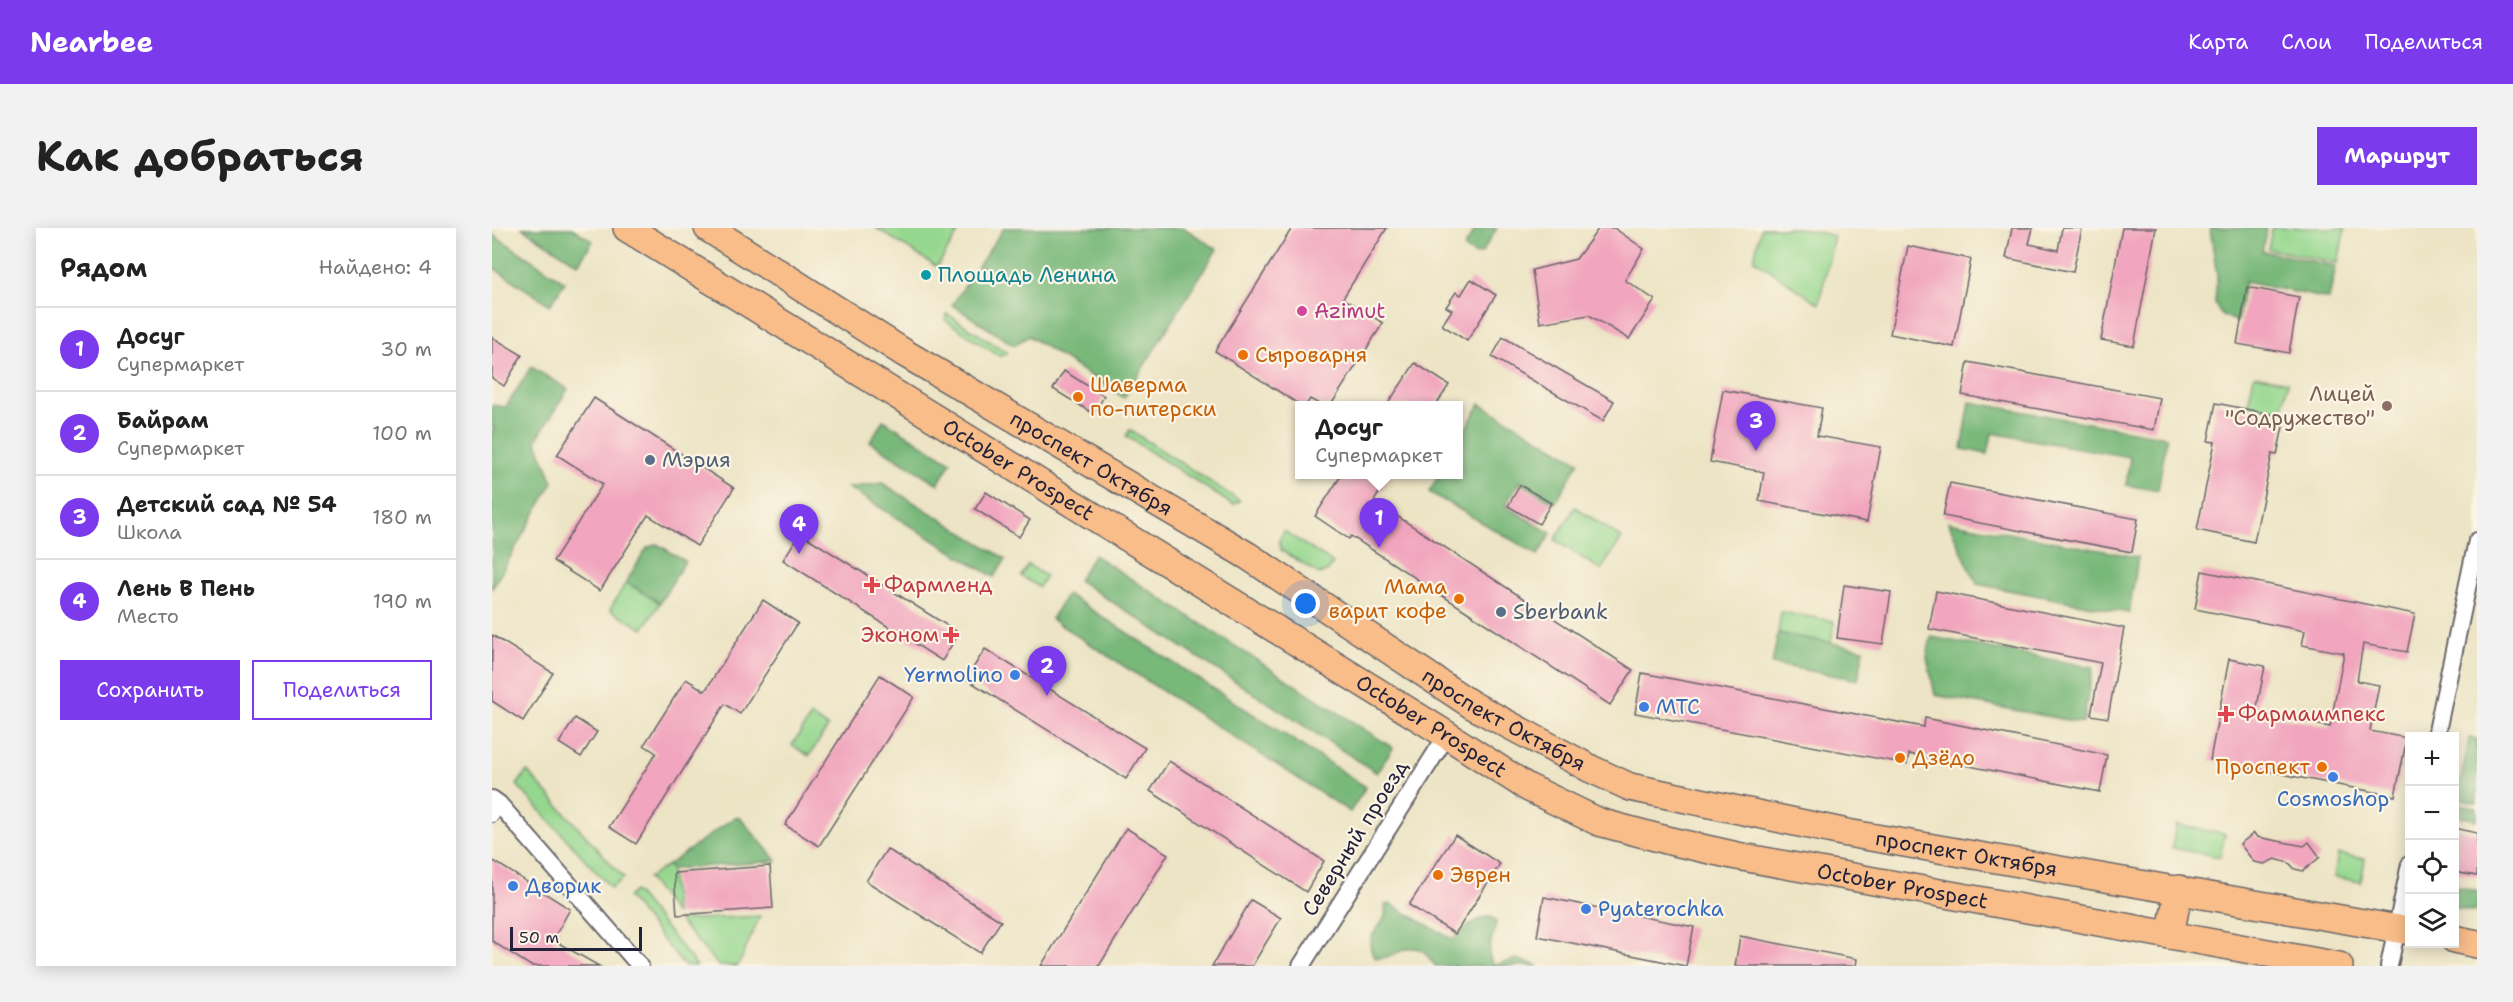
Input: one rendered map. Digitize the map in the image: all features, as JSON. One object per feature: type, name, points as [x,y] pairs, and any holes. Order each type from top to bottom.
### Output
[{"type":"main road","name":"October Prospect","points":[[627,228],[1447,735],[1527,787],[1599,822],[1737,856],[2339,966]]},
{"type":"main road","name":"проспект Октября","points":[[708,228],[906,354],[1248,556],[1472,705],[1591,769],[1630,787],[1846,832],[2403,929]]},
{"type":"main road","points":[[2170,935],[2179,889]]},
{"type":"main road","points":[[2459,940],[2477,944]]},
{"type":"street","points":[[2437,732],[2477,541]]},
{"type":"street","name":"Северный проезд","points":[[1301,966],[1447,735]]},
{"type":"street","points":[[494,806],[640,966]]},
{"type":"street","points":[[2389,966],[2403,929],[2406,894]]},
{"type":"green space","points":[[522,228],[572,228],[593,241],[578,264]]},
{"type":"green space","points":[[876,228],[951,228],[958,233],[937,267]]},
{"type":"green space","points":[[1004,228],[1184,228],[1217,249],[1124,398],[1029,336],[1014,345],[952,305]]},
{"type":"green space","points":[[1476,228],[1497,228],[1482,253],[1476,255],[1464,248]]},
{"type":"green space","points":[[1761,228],[1800,228],[1834,236],[1819,304],[1754,259]]},
{"type":"green space","points":[[2210,228],[2267,228],[2262,251],[2336,266],[2329,299],[2245,282],[2237,322],[2223,315],[2215,303],[2217,276]]},
{"type":"green space","points":[[2272,228],[2345,228],[2338,263],[2268,249]]},
{"type":"green space","points":[[492,234],[565,282],[550,305],[492,267]]},
{"type":"green space","points":[[947,314],[1008,353],[999,356],[945,320]]},
{"type":"green space","points":[[531,367],[568,389],[536,440],[553,482],[492,589],[492,432],[494,428],[492,427],[492,405],[506,407]]},
{"type":"green space","points":[[2254,375],[2288,382],[2282,412],[2248,405]]},
{"type":"green space","points":[[1970,402],[2167,437],[2158,490],[2126,485],[2130,457],[1992,433],[1988,454],[1962,449]]},
{"type":"green space","points":[[1480,404],[1579,462],[1555,503],[1519,482],[1505,506],[1551,533],[1538,555],[1429,492],[1437,479],[1463,479],[1463,433]]},
{"type":"green space","points":[[883,420],[951,462],[938,484],[870,442]]},
{"type":"green space","points":[[1130,430],[1240,501],[1233,505],[1126,436]]},
{"type":"green space","points":[[882,483],[1006,559],[994,577],[848,488]]},
{"type":"green space","points":[[1575,507],[1622,538],[1601,570],[1555,540]]},
{"type":"green space","points":[[1948,522],[2138,557],[2129,613],[1977,584]]},
{"type":"green space","points":[[1284,531],[1333,563],[1327,572],[1319,574],[1281,550],[1279,540]]},
{"type":"green space","points":[[657,544],[685,561],[660,603],[626,582],[647,548]]},
{"type":"green space","points":[[1094,555],[1393,748],[1377,773],[1078,580]]},
{"type":"green space","points":[[1028,565],[1046,576],[1039,587],[1021,576]]},
{"type":"green space","points":[[626,582],[660,603],[643,629],[610,610]]},
{"type":"green space","points":[[1067,594],[1366,787],[1350,812],[1051,619]]},
{"type":"green space","points":[[1781,612],[1834,621],[1831,643],[1778,633]]},
{"type":"green space","points":[[1778,633],[1864,649],[1858,680],[1772,664]]},
{"type":"green space","points":[[1931,637],[2093,667],[2083,723],[1935,695],[1927,657]]},
{"type":"green space","points":[[811,716],[828,727],[809,756],[792,745]]},
{"type":"green space","points":[[2469,738],[2477,739],[2477,803],[2459,799]]},
{"type":"green space","points":[[527,771],[624,878],[611,888],[517,785]]},
{"type":"green space","points":[[2459,804],[2477,808],[2477,820],[2459,816]]},
{"type":"green space","points":[[735,817],[740,818],[777,861],[672,869],[668,865]]},
{"type":"green space","points":[[2176,825],[2225,834],[2220,857],[2172,848]]},
{"type":"green space","points":[[2338,854],[2365,859],[2361,882],[2334,877]]},
{"type":"green space","points":[[668,865],[671,869],[675,914],[648,878]]},
{"type":"green space","points":[[2459,887],[2477,891],[2477,912],[2459,909]]},
{"type":"green space","points":[[635,891],[697,966],[684,966],[628,897]]},
{"type":"green space","points":[[1390,904],[1452,939],[1474,922],[1486,917],[1491,918],[1496,921],[1489,948],[1494,965],[1517,959],[1539,966],[1436,966],[1423,951],[1417,948],[1387,957],[1374,957],[1371,941],[1383,919],[1385,905]]},
{"type":"green space","points":[[760,916],[738,966],[719,966],[678,920]]},
{"type":"building","name":"Azimut","points":[[1292,228],[1387,228],[1343,298],[1383,323],[1334,401],[1310,399],[1295,402],[1215,351]]},
{"type":"building","points":[[1599,228],[1614,228],[1644,249],[1625,280],[1655,300],[1629,339],[1589,315],[1540,323],[1532,270],[1576,259]]},
{"type":"building","points":[[2012,228],[2033,228],[2029,244],[2058,250],[2062,228],[2082,228],[2073,272],[2006,258]]},
{"type":"building","points":[[2122,228],[2156,228],[2134,346],[2101,340]]},
{"type":"building","points":[[1908,246],[1971,259],[1954,347],[1890,334]]},
{"type":"building","points":[[1471,279],[1496,295],[1467,341],[1442,325],[1452,310],[1446,307],[1456,292],[1461,295]]},
{"type":"building","points":[[2247,287],[2299,297],[2289,353],[2237,344]]},
{"type":"building","points":[[492,337],[522,355],[504,386],[492,378]]},
{"type":"building","points":[[1503,337],[1614,401],[1603,421],[1492,357]]},
{"type":"building","points":[[1968,362],[2160,398],[2154,430],[1962,395]]},
{"type":"building","points":[[1415,363],[1449,385],[1439,401],[1390,401]]},
{"type":"building","points":[[1064,371],[1104,396],[1094,414],[1053,389]]},
{"type":"building","points":[[1723,390],[1822,408],[1817,436],[1881,447],[1867,522],[1759,501],[1764,472],[1710,462]]},
{"type":"building","points":[[594,398],[734,488],[697,546],[648,515],[600,591],[553,561],[603,484],[557,455]]},
{"type":"building","points":[[2216,403],[2285,417],[2277,455],[2272,454],[2254,542],[2197,530],[2215,442],[2208,441]]},
{"type":"building","points":[[1339,479],[1388,479],[1374,501],[1633,670],[1610,705],[1351,536],[1349,539],[1315,516]]},
{"type":"building","points":[[1950,483],[2138,519],[2132,552],[1943,516]]},
{"type":"building","points":[[1520,485],[1551,503],[1539,524],[1508,506]]},
{"type":"building","points":[[986,492],[1030,520],[1019,537],[975,509]]},
{"type":"building","points":[[800,533],[959,633],[942,661],[783,560]]},
{"type":"building","points":[[2202,571],[2415,614],[2407,652],[2363,644],[2357,681],[2379,685],[2370,731],[2405,738],[2395,796],[2210,760],[2229,659],[2265,666],[2256,712],[2330,727],[2344,653],[2302,645],[2305,631],[2195,609]]},
{"type":"building","points":[[1844,585],[1891,592],[1883,644],[1837,638]]},
{"type":"building","points":[[1936,591],[2124,628],[2108,718],[2091,715],[2101,663],[1929,629]]},
{"type":"building","points":[[763,600],[798,623],[740,714],[725,704],[636,844],[609,827],[656,753],[644,745],[686,679],[705,691]]},
{"type":"building","points":[[492,635],[553,673],[523,721],[492,701]]},
{"type":"building","points":[[985,649],[1145,748],[1126,779],[966,679]]},
{"type":"building","points":[[1642,673],[1924,727],[1925,718],[2107,755],[2100,792],[1909,754],[1907,764],[1635,713]]},
{"type":"building","points":[[880,675],[914,697],[819,846],[785,825]]},
{"type":"building","points":[[575,718],[597,732],[581,757],[559,743]]},
{"type":"building","points":[[1169,761],[1324,861],[1306,892],[1150,791]]},
{"type":"building","points":[[1126,828],[1168,854],[1099,966],[1041,966]]},
{"type":"building","points":[[2459,829],[2477,833],[2477,876],[2459,873]]},
{"type":"building","points":[[2254,833],[2257,837],[2304,846],[2309,842],[2320,857],[2303,871],[2295,869],[2289,863],[2275,859],[2264,864],[2254,862],[2240,844]]},
{"type":"building","points":[[1455,835],[1500,864],[1455,934],[1409,905]]},
{"type":"building","points":[[887,849],[1001,921],[980,953],[866,881]]},
{"type":"building","points":[[492,860],[570,909],[553,940],[599,966],[531,966],[492,941]]},
{"type":"building","points":[[770,866],[773,908],[677,915],[674,873]]},
{"type":"building","points":[[1544,897],[1694,927],[1686,966],[1537,936]]},
{"type":"building","points":[[1251,900],[1281,918],[1252,966],[1212,966]]},
{"type":"building","points":[[1740,936],[1857,959],[1856,966],[1735,966]]},
{"type":"place","name":"Площадь Ленина","points":[[926,275]]},
{"type":"place","name":"Azimut","points":[[1302,311]]},
{"type":"place","name":"Сыроварня","points":[[1243,355]]},
{"type":"place","name":"Шаверма по-питерски","points":[[1078,397]]},
{"type":"place","name":"Лицей \"Содружество\"","points":[[2387,406]]},
{"type":"place","name":"Детский сад № 54","points":[[1756,451]]},
{"type":"place","name":"Мэрия","points":[[650,460]]},
{"type":"place","name":"Досуг","points":[[1379,548]]},
{"type":"place","name":"Лень В Пень","points":[[799,554]]},
{"type":"place","name":"Фармленд","points":[[872,585]]},
{"type":"place","name":"Мама варит кофе","points":[[1459,599]]},
{"type":"place","name":"Sberbank","points":[[1501,612]]},
{"type":"place","name":"Эконом","points":[[951,635]]},
{"type":"place","name":"Yermolino","points":[[1015,675]]},
{"type":"place","name":"Байрам","points":[[1047,696]]},
{"type":"place","name":"МТС","points":[[1644,707]]},
{"type":"place","name":"Фармаимпекс","points":[[2226,714]]},
{"type":"place","name":"Дзёдо","points":[[1900,758]]},
{"type":"place","name":"Проспект","points":[[2322,767]]},
{"type":"place","name":"Cosmoshop","points":[[2333,777]]},
{"type":"place","name":"Эврен","points":[[1438,875]]},
{"type":"place","name":"Дворик","points":[[513,886]]},
{"type":"place","name":"Pyaterochka","points":[[1586,909]]}]
